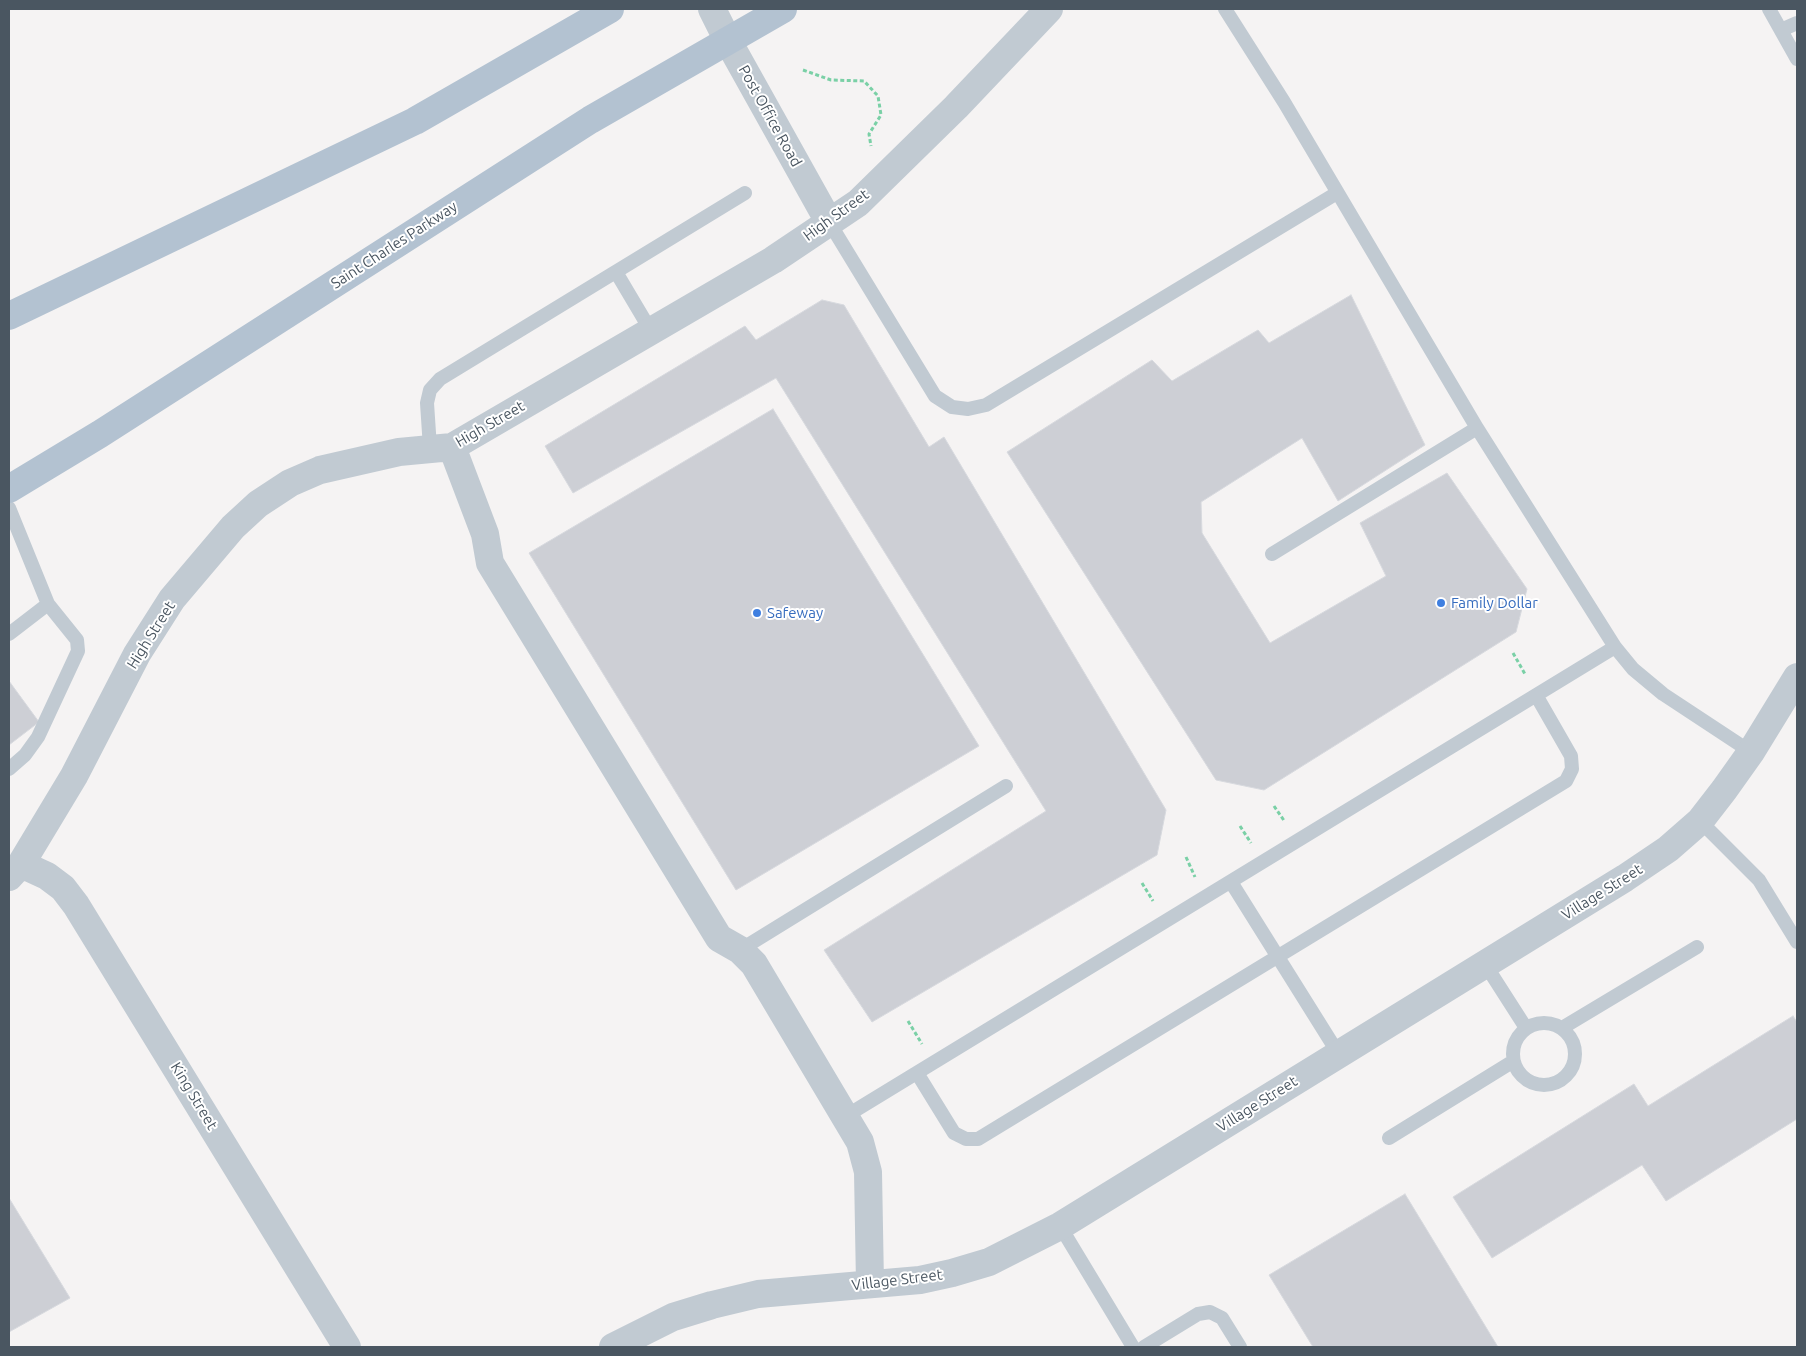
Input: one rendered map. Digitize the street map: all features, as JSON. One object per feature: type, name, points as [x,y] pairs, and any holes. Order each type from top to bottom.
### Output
[{"type":"main road","points":[[9,316],[415,122],[610,9]]},
{"type":"main road","name":"Saint Charles Parkway","points":[[9,489],[100,434],[590,120],[783,9]]},
{"type":"street","name":"Post Office Road","points":[[712,9],[829,222]]},
{"type":"street","name":"High Street","points":[[13,864],[74,776],[137,654],[172,599],[233,527],[258,504],[290,483],[320,470],[359,460],[441,447],[651,331],[773,260],[858,203],[956,107],[1049,9]]},
{"type":"street","points":[[441,447],[485,534],[490,563],[719,938],[740,950],[754,964],[860,1142],[868,1172],[870,1284]]},
{"type":"street","name":"Village Street","points":[[613,1347],[673,1317],[758,1294],[920,1280],[952,1273],[989,1262],[1060,1226],[1668,849],[1700,820],[1752,752],[1797,676]]},
{"type":"street","name":"King Street","points":[[13,864],[47,876],[63,888],[76,905],[347,1347]]},
{"type":"lane","points":[[1225,9],[1477,428],[1615,647],[1633,669],[1663,694],[1752,752]]},
{"type":"lane","points":[[1769,9],[1797,59]]},
{"type":"lane","points":[[1781,30],[1797,24]]},
{"type":"lane","points":[[441,447],[427,403],[430,390],[440,379],[745,193]]},
{"type":"lane","points":[[829,222],[935,396],[952,406],[968,409],[986,406],[1337,193]]},
{"type":"lane","points":[[616,272],[651,331]]},
{"type":"lane","points":[[1272,554],[1477,428]]},
{"type":"lane","points":[[9,508],[48,604],[77,640],[78,650],[38,737],[25,755],[9,769]]},
{"type":"lane","points":[[9,634],[48,604]]},
{"type":"lane","points":[[846,1116],[1615,647]]},
{"type":"lane","points":[[917,1073],[954,1133],[966,1139],[978,1139],[1566,780],[1572,769],[1571,756],[1536,695]]},
{"type":"lane","points":[[740,950],[1006,786]]},
{"type":"lane","points":[[1700,820],[1759,880],[1797,942]]},
{"type":"lane","points":[[1231,882],[1338,1053]]},
{"type":"lane","points":[[1562,1028],[1697,947]]},
{"type":"lane","points":[[1485,964],[1526,1028]]},
{"type":"lane","points":[[1548,1022],[1562,1028],[1569,1034],[1575,1045],[1576,1057],[1572,1069],[1565,1078],[1554,1084],[1541,1085],[1530,1082],[1515,1069],[1512,1062],[1516,1040],[1526,1028],[1548,1022]]},
{"type":"lane","points":[[1389,1138],[1512,1062]]},
{"type":"lane","points":[[1060,1226],[1133,1347]]},
{"type":"lane","points":[[1144,1347],[1198,1314],[1210,1312],[1222,1318],[1240,1347]]},
{"type":"path","points":[[803,70],[831,80],[864,81],[878,96],[881,115],[869,134],[872,149]]},
{"type":"path","points":[[1240,826],[1256,850]]},
{"type":"path","points":[[1186,857],[1198,884]]},
{"type":"building","points":[[1351,295],[1425,445],[1338,501],[1302,438],[1201,502],[1202,533],[1270,643],[1386,576],[1360,523],[1447,473],[1527,589],[1516,632],[1264,790],[1216,780],[1007,452],[1152,360],[1172,381],[1258,330],[1269,343]]},
{"type":"building","points":[[822,300],[844,305],[929,447],[944,437],[1166,810],[1157,855],[872,1022],[824,950],[1046,811],[776,378],[573,493],[545,446],[745,326],[756,340]]},
{"type":"building","points":[[773,409],[979,746],[736,890],[529,553]]},
{"type":"building","points":[[9,681],[39,722],[9,745]]},
{"type":"building","points":[[1793,1016],[1797,1022],[1797,1119],[1666,1201],[1642,1165],[1492,1258],[1453,1197],[1634,1084],[1648,1106]]},
{"type":"building","points":[[1405,1194],[1498,1347],[1313,1347],[1269,1275]]},
{"type":"building","points":[[9,1198],[70,1298],[9,1332]]},
{"type":"place","name":"Family Dollar","points":[[1441,603]]},
{"type":"place","name":"Safeway","points":[[757,613]]}]
